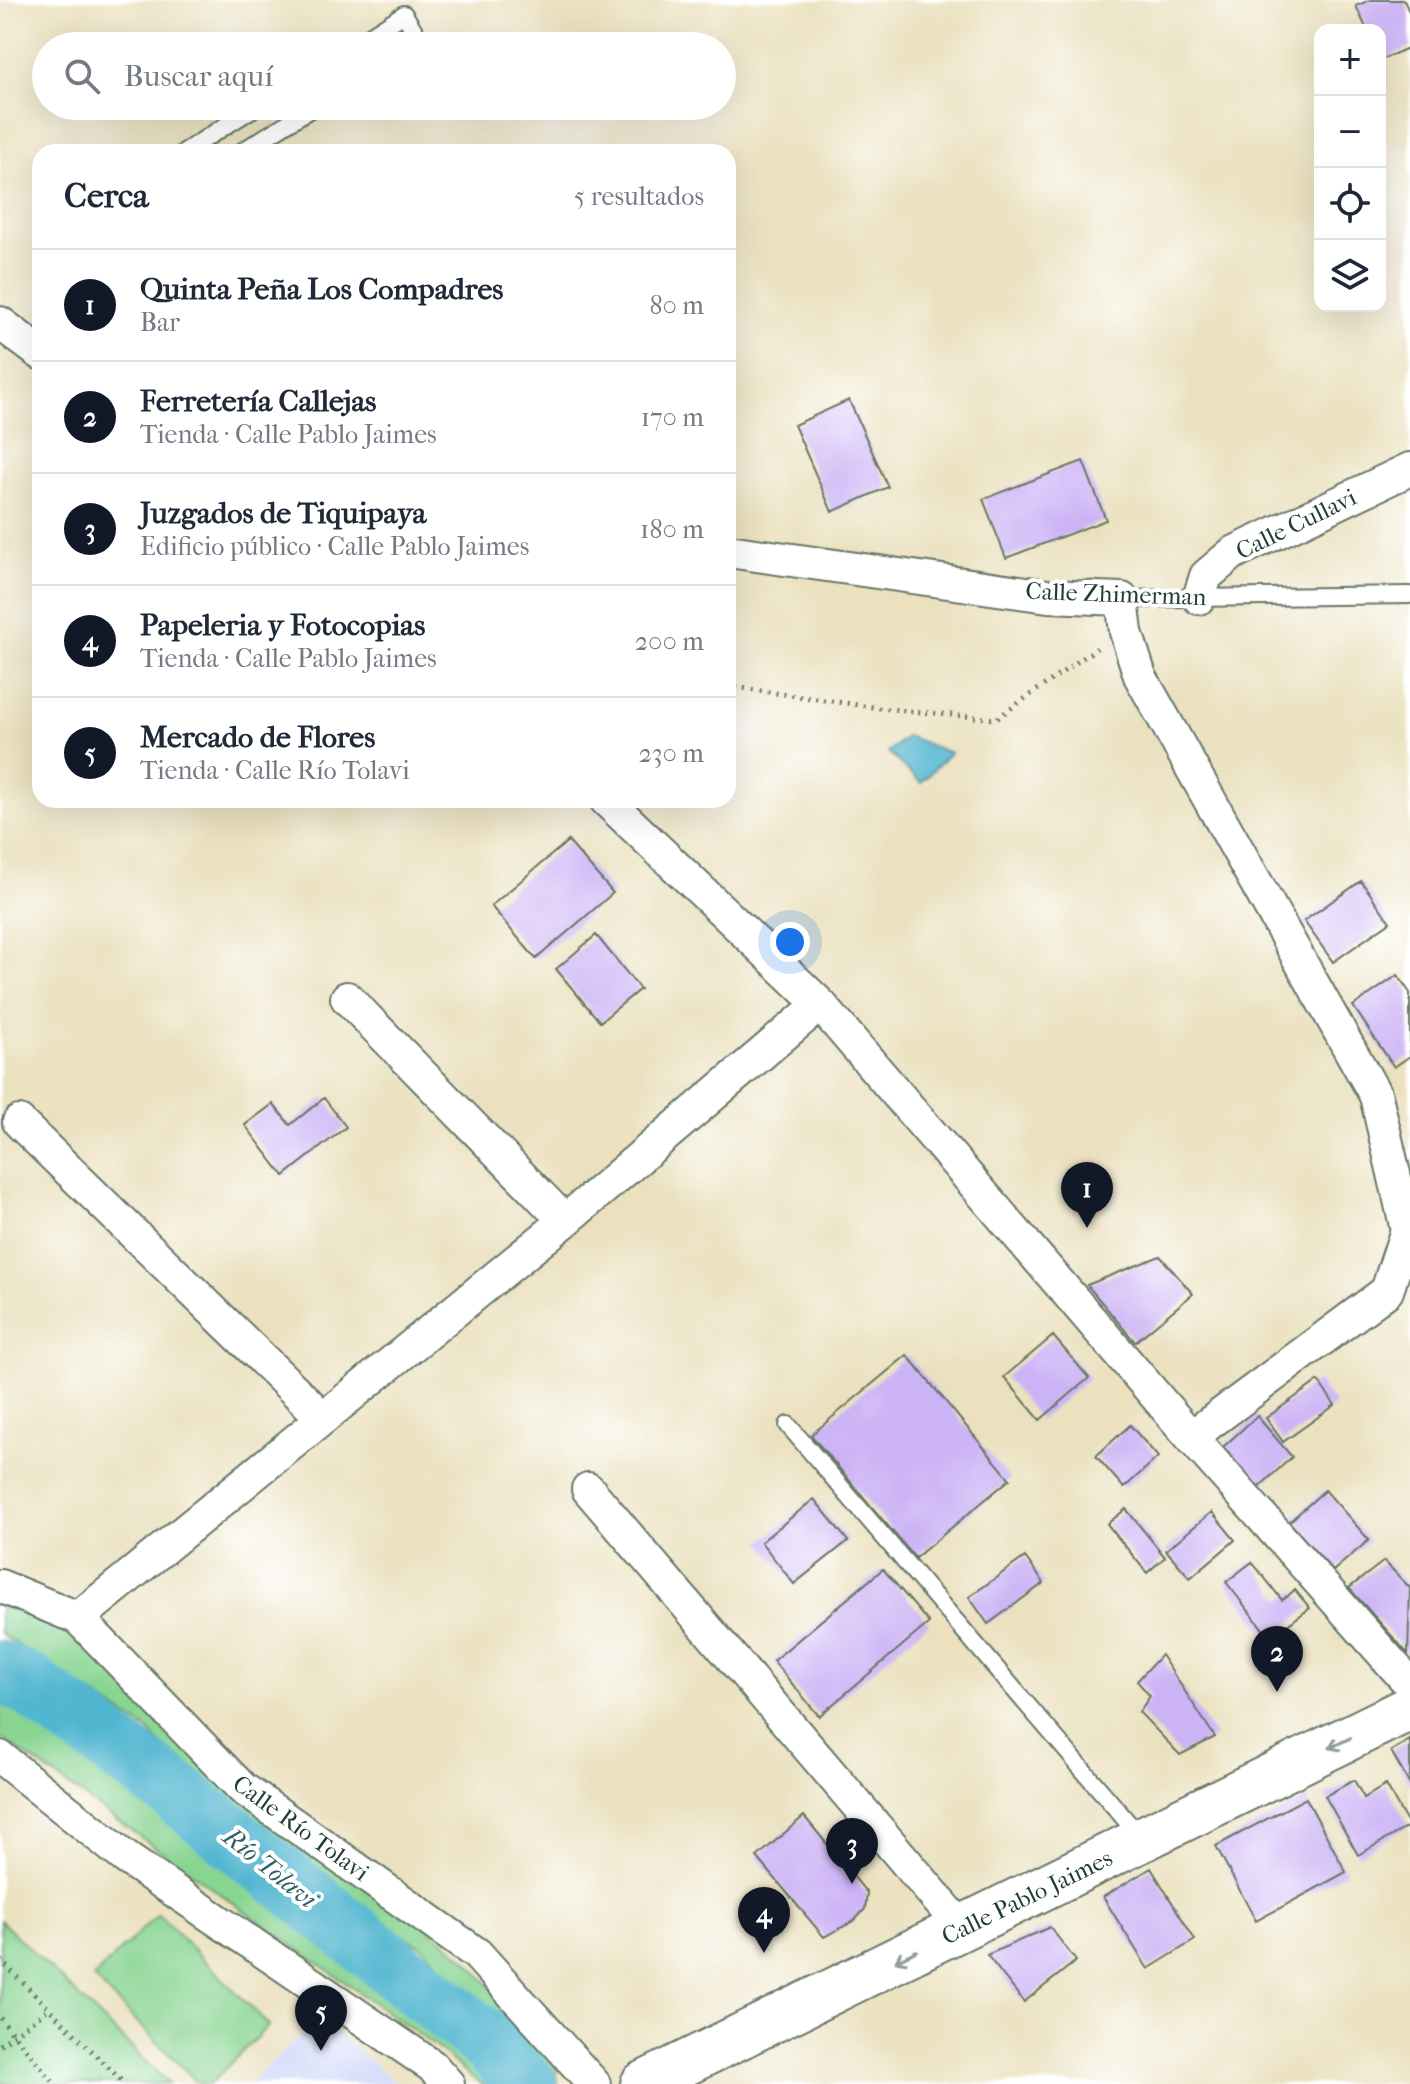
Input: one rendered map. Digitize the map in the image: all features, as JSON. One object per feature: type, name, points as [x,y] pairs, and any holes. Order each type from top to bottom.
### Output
[{"type":"main road","name":"Calle Pablo Jaimes","points":[[643,2084],[1410,1708]]},
{"type":"street","points":[[0,323],[32,347]]},
{"type":"street","name":"Calle Cullavi","points":[[1199,598],[1206,576],[1233,553],[1410,469]]},
{"type":"street","name":"Calle Zhimerman","points":[[736,552],[1048,596],[1122,599]]},
{"type":"street","points":[[1122,599],[1126,632],[1140,676],[1376,1096],[1407,1230],[1387,1291],[1191,1437]]},
{"type":"street","points":[[614,808],[820,1004],[1191,1437],[1410,1684]]},
{"type":"street","points":[[347,998],[565,1221]]},
{"type":"street","points":[[78,1618],[565,1221],[820,1004]]},
{"type":"street","points":[[19,1122],[323,1418]]},
{"type":"street","points":[[588,1489],[963,1929]]},
{"type":"street","name":"Calle Río Tolavi","points":[[0,1586],[78,1618],[242,1788],[477,1954],[594,2084]]},
{"type":"street","points":[[0,1757],[126,1858],[432,2066],[448,2084]]},
{"type":"lane","points":[[376,32],[404,14],[415,32]]},
{"type":"lane","points":[[197,144],[235,120]]},
{"type":"lane","points":[[254,144],[292,120]]},
{"type":"lane","name":"Calle Zhimerman","points":[[1122,599],[1410,595]]},
{"type":"lane","points":[[788,1425],[1143,1840]]},
{"type":"path","points":[[736,687],[879,708],[996,719],[1079,657],[1126,632]]},
{"type":"path","points":[[0,1960],[125,2084]]},
{"type":"path","points":[[0,2045],[48,2009]]},
{"type":"path","points":[[0,2018],[55,2084]]},
{"type":"shaded area","points":[[320,2018],[397,2084],[248,2084]]},
{"type":"green space","points":[[0,1578],[67,1629],[467,1960],[555,2060],[558,2084],[548,2084],[422,1946],[316,1888],[201,1788],[149,1731],[0,1633]]},
{"type":"green space","points":[[0,1686],[20,1695],[477,2050],[507,2084],[480,2084],[436,2047],[0,1737]]},
{"type":"green space","points":[[158,1914],[269,2025],[210,2084],[199,2084],[93,1978]]},
{"type":"green space","points":[[0,1920],[169,2084],[0,2084]]},
{"type":"water","points":[[907,736],[950,753],[921,783],[888,752]]},
{"type":"building","points":[[1370,0],[1404,0],[1410,14],[1410,47],[1386,58],[1386,24],[1364,24],[1356,6]]},
{"type":"building","points":[[849,400],[888,487],[832,512],[794,425]]},
{"type":"building","points":[[1083,461],[1106,520],[1006,558],[983,499]]},
{"type":"building","points":[[568,841],[613,893],[536,959],[491,906]]},
{"type":"building","points":[[1361,881],[1390,922],[1333,962],[1304,921]]},
{"type":"building","points":[[596,935],[640,989],[600,1022],[556,969]]},
{"type":"building","points":[[1398,975],[1410,993],[1410,1056],[1394,1067],[1353,1006]]},
{"type":"building","points":[[324,1098],[346,1127],[284,1176],[245,1125],[273,1104],[290,1125]]},
{"type":"building","points":[[1160,1256],[1193,1294],[1135,1342],[1087,1285]]},
{"type":"building","points":[[1053,1336],[1089,1378],[1040,1420],[1004,1377]]},
{"type":"building","points":[[907,1355],[1010,1479],[915,1558],[811,1435]]},
{"type":"building","points":[[1318,1381],[1335,1405],[1283,1442],[1266,1418]]},
{"type":"building","points":[[1257,1416],[1292,1457],[1258,1488],[1223,1447]]},
{"type":"building","points":[[1130,1425],[1158,1457],[1124,1488],[1096,1456]]},
{"type":"building","points":[[1325,1490],[1369,1540],[1333,1571],[1289,1522]]},
{"type":"building","points":[[814,1499],[848,1541],[794,1584],[761,1542]]},
{"type":"building","points":[[1126,1509],[1165,1557],[1147,1573],[1107,1524]]},
{"type":"building","points":[[1212,1512],[1235,1540],[1190,1578],[1166,1550]]},
{"type":"building","points":[[1025,1557],[1044,1583],[988,1624],[969,1597]]},
{"type":"building","points":[[1384,1561],[1410,1588],[1408,1654],[1349,1588]]},
{"type":"building","points":[[1252,1562],[1282,1600],[1295,1590],[1310,1608],[1270,1638],[1226,1582]]},
{"type":"building","points":[[883,1569],[929,1623],[819,1716],[773,1661]]},
{"type":"building","points":[[1161,1655],[1215,1737],[1180,1755],[1139,1712],[1150,1696],[1137,1681]]},
{"type":"building","points":[[1410,1740],[1410,1785],[1391,1751]]},
{"type":"building","points":[[1354,1780],[1364,1798],[1386,1785],[1409,1826],[1358,1855],[1325,1796]]},
{"type":"building","points":[[1306,1798],[1346,1872],[1256,1921],[1216,1846]]},
{"type":"building","points":[[804,1816],[867,1893],[865,1909],[854,1921],[824,1937],[757,1857]]},
{"type":"building","points":[[1151,1868],[1195,1940],[1148,1969],[1103,1897]]},
{"type":"building","points":[[1050,1927],[1076,1961],[1024,2002],[987,1955]]},
{"type":"waterway","name":"Río Tolavi","points":[[0,1671],[29,1685],[177,1793],[489,2043],[526,2084]]},
{"type":"place","name":"Quinta Peña Los Compadres","points":[[1087,1228]]},
{"type":"place","name":"Ferretería Callejas","points":[[1277,1692]]},
{"type":"place","name":"Juzgados de Tiquipaya","points":[[852,1884]]},
{"type":"place","name":"Papeleria y Fotocopias","points":[[764,1953]]},
{"type":"place","name":"Mercado de Flores","points":[[321,2051]]}]
